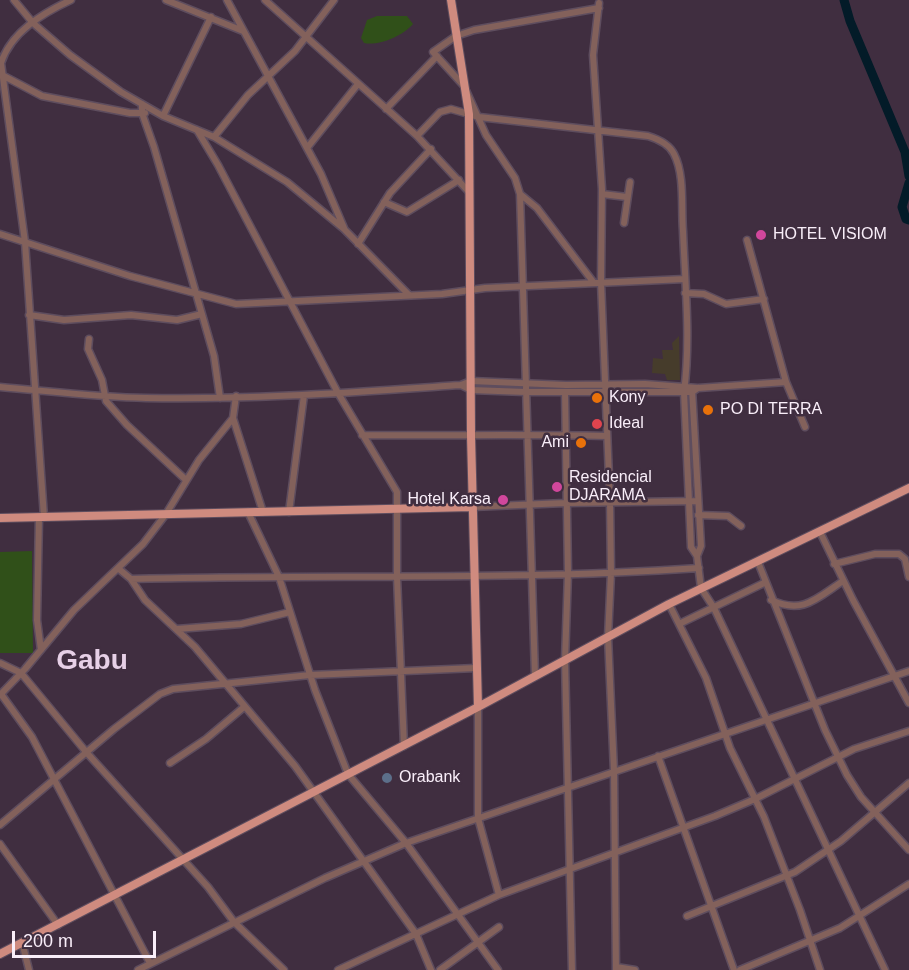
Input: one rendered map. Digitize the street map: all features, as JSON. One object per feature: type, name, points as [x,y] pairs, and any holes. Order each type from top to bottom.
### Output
[{"type":"main road","points":[[451,0],[469,114],[472,507],[478,707]]},
{"type":"main road","points":[[0,954],[404,746],[669,604],[909,488]]},
{"type":"main road","points":[[0,518],[472,507]]},
{"type":"street","points":[[14,0],[33,23],[98,76],[155,112],[214,137],[287,182],[344,229],[409,296]]},
{"type":"street","points":[[41,650],[37,620],[42,517],[25,242],[1,74],[4,53],[48,10],[71,0]]},
{"type":"street","points":[[166,0],[245,32]]},
{"type":"street","points":[[227,0],[269,74],[329,189],[344,229]]},
{"type":"street","points":[[265,0],[417,136],[470,194]]},
{"type":"street","points":[[214,137],[248,95],[295,51],[334,0]]},
{"type":"street","points":[[535,675],[530,574],[520,194],[515,178],[486,135],[464,86],[433,52],[456,36],[474,30],[599,5],[593,55],[602,194],[597,283],[605,384],[610,502],[611,573],[608,637],[614,771],[616,968],[635,970]]},
{"type":"street","points":[[163,116],[211,17]]},
{"type":"street","points":[[386,109],[437,56]]},
{"type":"street","points":[[1,74],[42,96],[142,113],[155,112]]},
{"type":"street","points":[[307,148],[333,119],[358,84]]},
{"type":"street","points":[[142,104],[142,113],[218,372],[220,398]]},
{"type":"street","points":[[417,136],[440,112],[451,109],[479,117],[599,128],[648,136],[663,142],[673,151],[680,182],[686,293],[687,377],[690,389],[701,546],[697,556]]},
{"type":"street","points":[[197,130],[338,393],[394,484],[404,746]]},
{"type":"street","points":[[358,244],[384,202],[404,177],[431,150]]},
{"type":"street","points":[[384,202],[407,212],[459,180]]},
{"type":"street","points":[[624,223],[630,182]]},
{"type":"street","points":[[520,194],[537,208],[597,283]]},
{"type":"street","points":[[602,194],[627,197]]},
{"type":"street","points":[[0,234],[130,276],[236,304],[685,279]]},
{"type":"street","points":[[747,240],[786,382],[806,427]]},
{"type":"street","points":[[686,293],[704,294],[726,304],[764,299]]},
{"type":"street","points":[[29,315],[64,321],[131,315],[177,320],[202,314]]},
{"type":"street","points":[[88,339],[88,349],[102,380],[105,395],[120,418],[186,480]]},
{"type":"street","points":[[471,385],[526,392],[605,392],[786,382]]},
{"type":"street","points":[[0,387],[105,395],[220,398],[461,385],[605,384],[690,389]]},
{"type":"street","points":[[690,389],[688,501],[691,547],[697,556],[701,588],[714,608],[792,779],[885,970]]},
{"type":"street","points":[[565,392],[565,502],[568,573],[565,660],[572,970]]},
{"type":"street","points":[[289,512],[304,395]]},
{"type":"street","points":[[236,396],[233,418],[263,512]]},
{"type":"street","points":[[150,963],[32,737],[1,694],[74,610],[143,544],[166,514],[186,480],[233,418]]},
{"type":"street","points":[[362,435],[471,436],[528,433],[606,436]]},
{"type":"street","points":[[472,507],[565,502],[698,501]]},
{"type":"street","points":[[248,512],[279,578],[310,675],[348,774],[406,843],[498,970]]},
{"type":"street","points":[[698,515],[728,516],[741,526]]},
{"type":"street","points":[[820,532],[834,564],[909,703]]},
{"type":"street","points":[[834,564],[874,554],[899,554],[905,559],[909,578]]},
{"type":"street","points":[[758,562],[764,583],[838,756],[854,786],[875,812],[906,841],[909,850]]},
{"type":"street","points":[[131,579],[253,575],[279,578],[397,578],[474,574],[611,573],[699,568]]},
{"type":"street","points":[[119,569],[131,579],[145,600],[177,629],[314,791],[416,934],[431,970]]},
{"type":"street","points":[[771,599],[786,606],[799,607],[813,601],[843,581]]},
{"type":"street","points":[[679,624],[764,583]]},
{"type":"street","points":[[669,604],[706,678],[725,735],[755,799],[786,875],[819,970]]},
{"type":"street","points":[[177,629],[248,623],[290,612]]},
{"type":"street","points":[[0,663],[21,673],[87,753],[208,887],[234,922],[284,970]]},
{"type":"street","points":[[0,825],[160,694],[192,686],[310,675],[476,668]]},
{"type":"street","points":[[138,970],[234,922],[406,843],[909,671]]},
{"type":"street","points":[[170,763],[206,739],[244,707]]},
{"type":"street","points":[[478,707],[478,818],[499,895]]},
{"type":"street","points":[[343,969],[499,895],[755,799],[838,756],[909,731]]},
{"type":"street","points":[[658,756],[681,827],[734,970]]},
{"type":"street","points":[[687,916],[786,875],[827,851],[909,783]]},
{"type":"street","points":[[0,844],[58,925]]},
{"type":"street","points":[[740,970],[840,928],[909,884]]},
{"type":"street","points":[[440,970],[499,927]]},
{"type":"street","points":[[22,942],[29,970]]},
{"type":"street","points":[[272,960],[276,970]]},
{"type":"shaded area","points":[[679,336],[680,380],[667,380],[665,374],[652,373],[653,358],[663,359],[662,350],[673,350],[672,343]]},
{"type":"green space","points":[[377,16],[407,16],[413,24],[390,39],[377,43],[364,43],[361,38],[367,20]]},
{"type":"green space","points":[[32,551],[33,653],[0,653],[0,552]]},
{"type":"waterway","points":[[844,0],[850,21],[905,152],[909,176]]},
{"type":"waterway","points":[[909,183],[902,207],[906,219],[909,220]]},
{"type":"place","name":"HOTEL VISIOM","points":[[761,235]]},
{"type":"place","name":"Kony","points":[[597,398]]},
{"type":"place","name":"PO DI TERRA","points":[[708,410]]},
{"type":"place","name":"Ideal","points":[[597,424]]},
{"type":"place","name":"Ami","points":[[581,443]]},
{"type":"place","name":"Residencial DJARAMA","points":[[557,487]]},
{"type":"place","name":"Hotel Karsa","points":[[503,500]]},
{"type":"place","name":"Orabank","points":[[387,778]]},
{"type":"district","name":"Gabu","points":[[92,661]]}]
